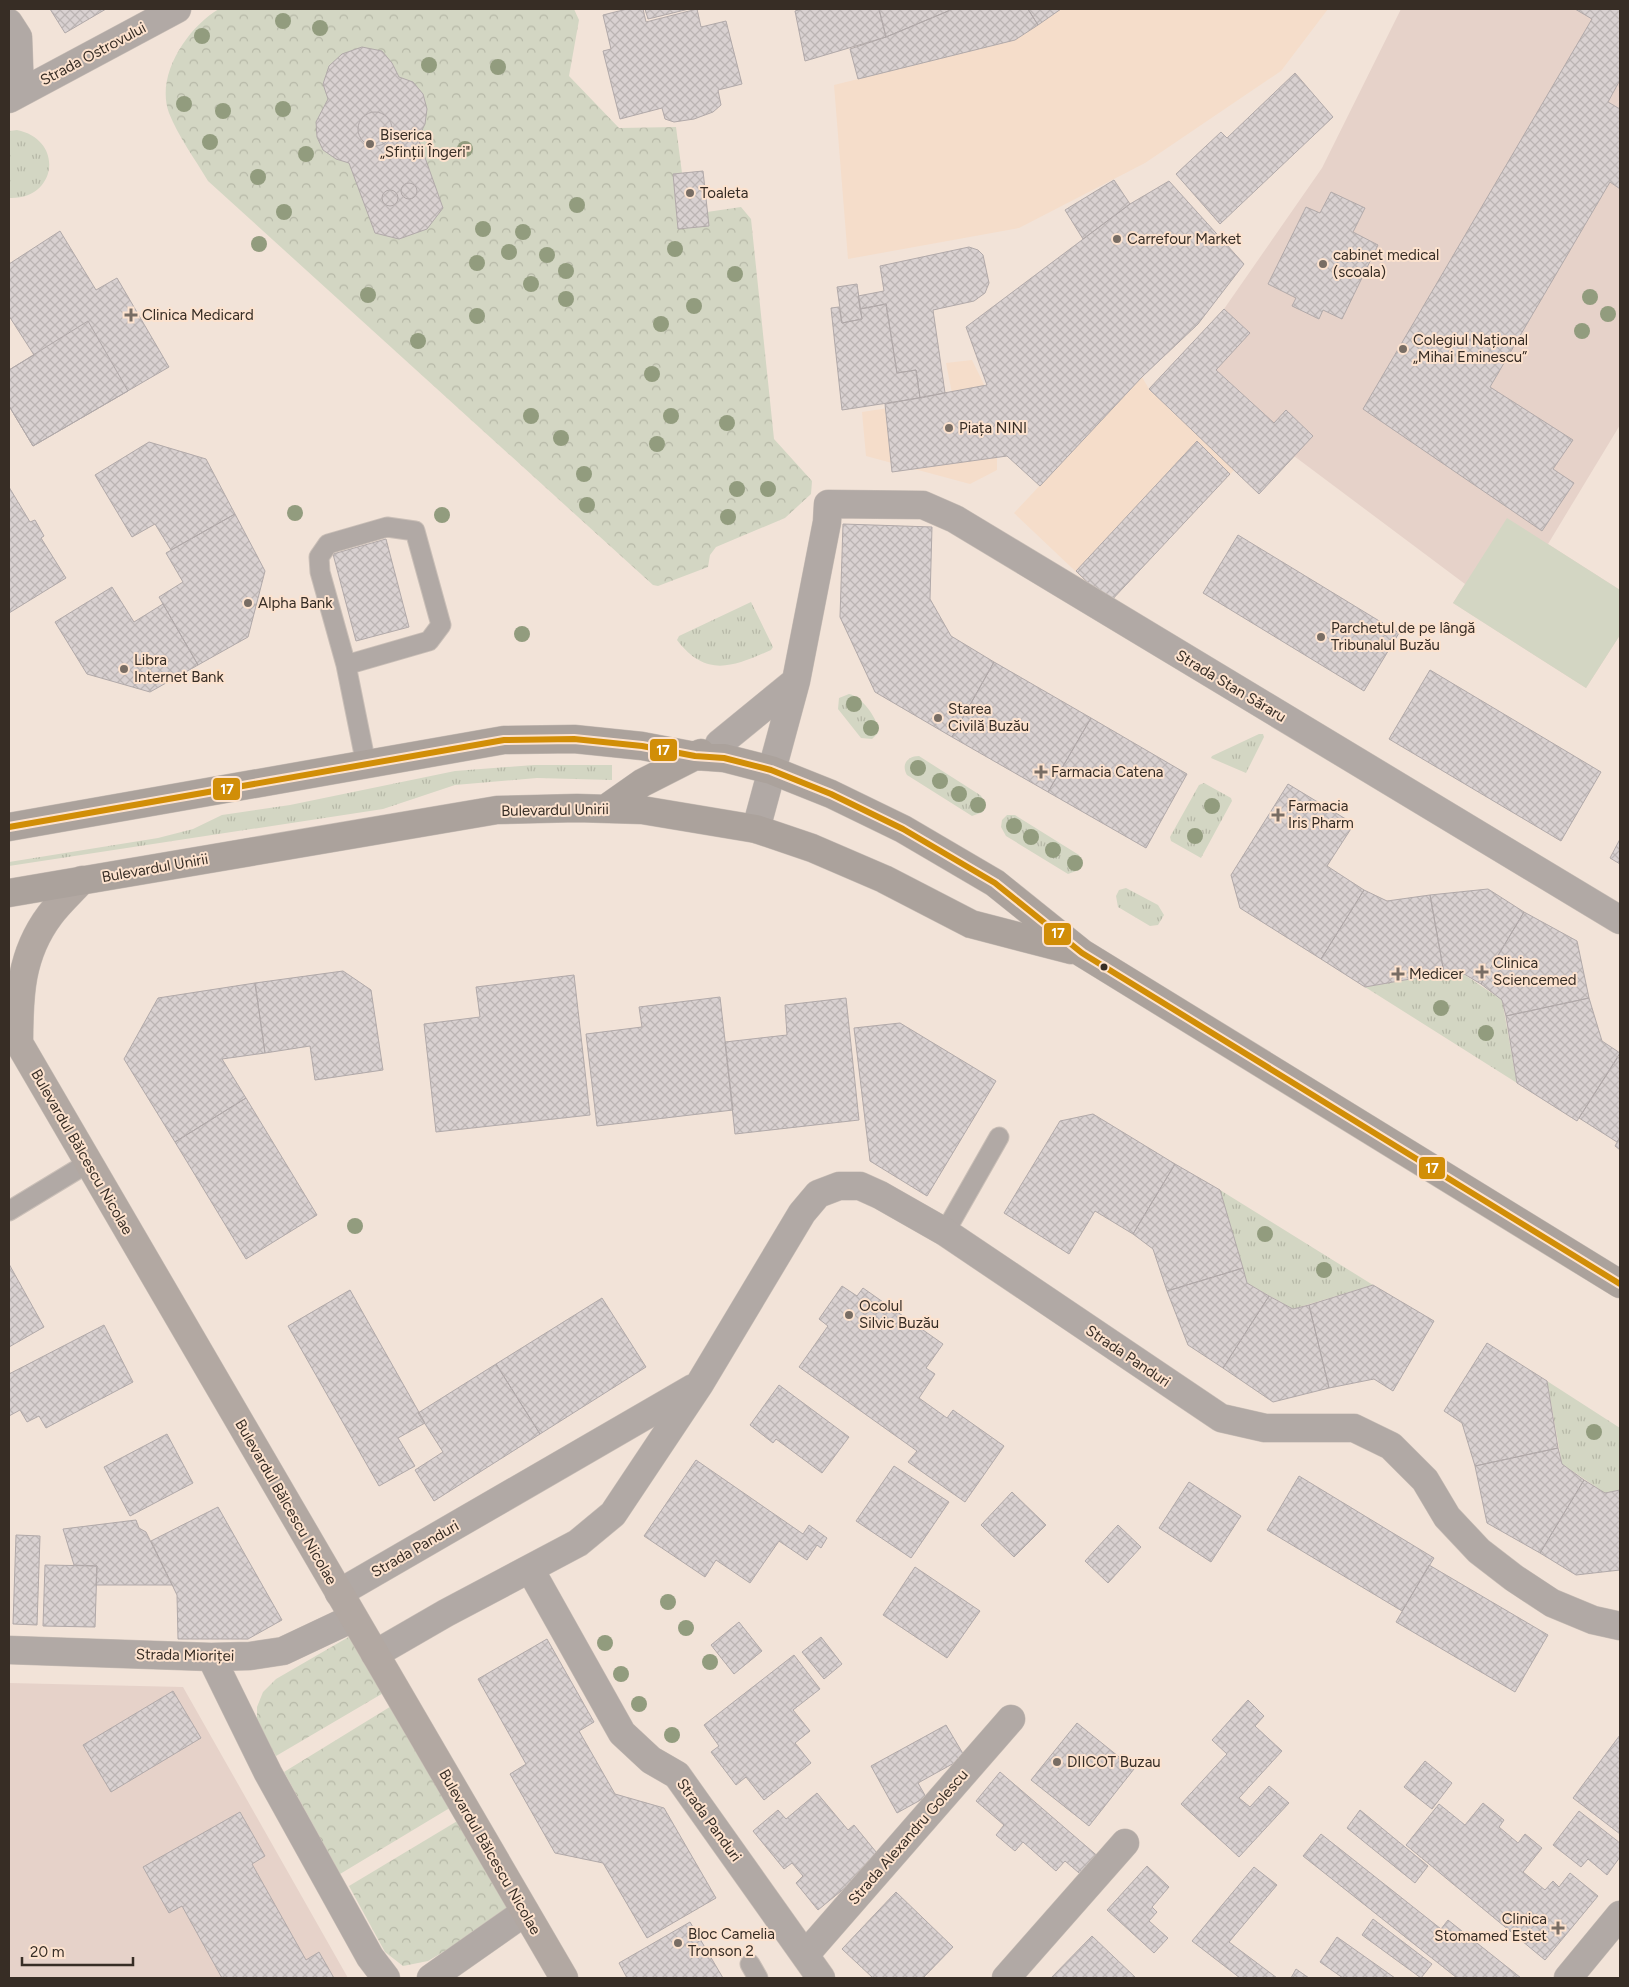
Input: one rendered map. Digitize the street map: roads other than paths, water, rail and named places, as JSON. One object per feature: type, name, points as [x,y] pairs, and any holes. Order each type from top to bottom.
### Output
[{"type":"main road","name":"Bulevardul Unirii","points":[[9,827],[504,740],[574,739],[642,746],[695,756],[721,751],[831,794],[903,829],[986,878],[1082,953],[1620,1284]]},
{"type":"main road","points":[[605,809],[642,783],[695,756]]},
{"type":"main road","name":"Bulevardul Unirii","points":[[9,893],[497,810],[642,810],[756,829],[812,848],[884,879],[972,924],[1082,953]]},
{"type":"street","name":"Strada Ostrovului","points":[[13,92],[177,9]]},
{"type":"street","points":[[9,23],[18,37],[13,92]]},
{"type":"street","name":"Strada Stan Săraru","points":[[796,681],[827,522],[828,504],[923,505],[955,519],[1620,920]]},
{"type":"street","points":[[721,751],[796,681]]},
{"type":"street","points":[[756,829],[796,681]]},
{"type":"street","points":[[14,1035],[28,953],[50,915],[82,880]]},
{"type":"street","name":"Bulevardul Bălcescu Nicolae","points":[[14,1035],[564,1978]]},
{"type":"street","name":"Strada Panduri","points":[[374,1654],[446,1613],[578,1543],[613,1514],[698,1385],[789,1234],[818,1194],[839,1186],[860,1186],[945,1232],[958,1243],[1221,1418],[1265,1428],[1354,1428],[1391,1446],[1425,1480],[1447,1518],[1479,1551],[1514,1578],[1552,1603],[1593,1620],[1620,1626]]},
{"type":"street","name":"Strada Panduri","points":[[339,1593],[698,1385]]},
{"type":"street","name":"Strada Panduri","points":[[530,1569],[622,1733],[651,1760],[677,1775],[821,1978]]},
{"type":"street","name":"Strada Mioriței","points":[[9,1650],[211,1657],[250,1656],[283,1650],[353,1618]]},
{"type":"street","points":[[211,1657],[268,1773],[370,1957],[386,1978]]},
{"type":"street","name":"Strada Alexandru Golescu","points":[[805,1955],[1011,1719]]},
{"type":"street","points":[[1006,1978],[1125,1843]]},
{"type":"street","points":[[432,1978],[525,1912]]},
{"type":"street","points":[[1568,1978],[1620,1916]]},
{"type":"lane","points":[[346,665],[429,641],[441,625],[415,531],[387,527],[328,544],[319,557],[320,572],[346,665],[366,764]]},
{"type":"lane","points":[[945,1232],[999,1137]]},
{"type":"lane","points":[[9,1211],[88,1163]]},
{"type":"place","name":"Biserica „Sfinții Îngeri\"","points":[[370,144]]},
{"type":"place","name":"Toaleta","points":[[690,193]]},
{"type":"place","name":"Carrefour Market","points":[[1117,239]]},
{"type":"place","name":"cabinet medical (scoala)","points":[[1323,264]]},
{"type":"place","name":"Clinica Medicard","points":[[131,315]]},
{"type":"place","name":"Colegiul Național „Mihai Eminescu”","points":[[1403,349]]},
{"type":"place","name":"Piața NINI","points":[[949,428]]},
{"type":"place","name":"Alpha Bank","points":[[248,603]]},
{"type":"place","name":"Parchetul de pe lângă Tribunalul Buzău","points":[[1321,637]]},
{"type":"place","name":"Libra Internet Bank","points":[[124,669]]},
{"type":"place","name":"Starea Civilă Buzău","points":[[938,718]]},
{"type":"place","name":"Farmacia Catena","points":[[1041,772]]},
{"type":"place","name":"Farmacia Iris Pharm","points":[[1278,815]]},
{"type":"place","name":"Clinica Sciencemed","points":[[1482,972]]},
{"type":"place","name":"Medicer","points":[[1398,974]]},
{"type":"place","name":"Ocolul Silvic Buzău","points":[[849,1315]]},
{"type":"place","name":"DIICOT Buzau","points":[[1057,1762]]},
{"type":"place","name":"Clinica Stomamed Estet","points":[[1558,1928]]},
{"type":"place","name":"Bloc Camelia Tronson 2","points":[[678,1943]]}]
